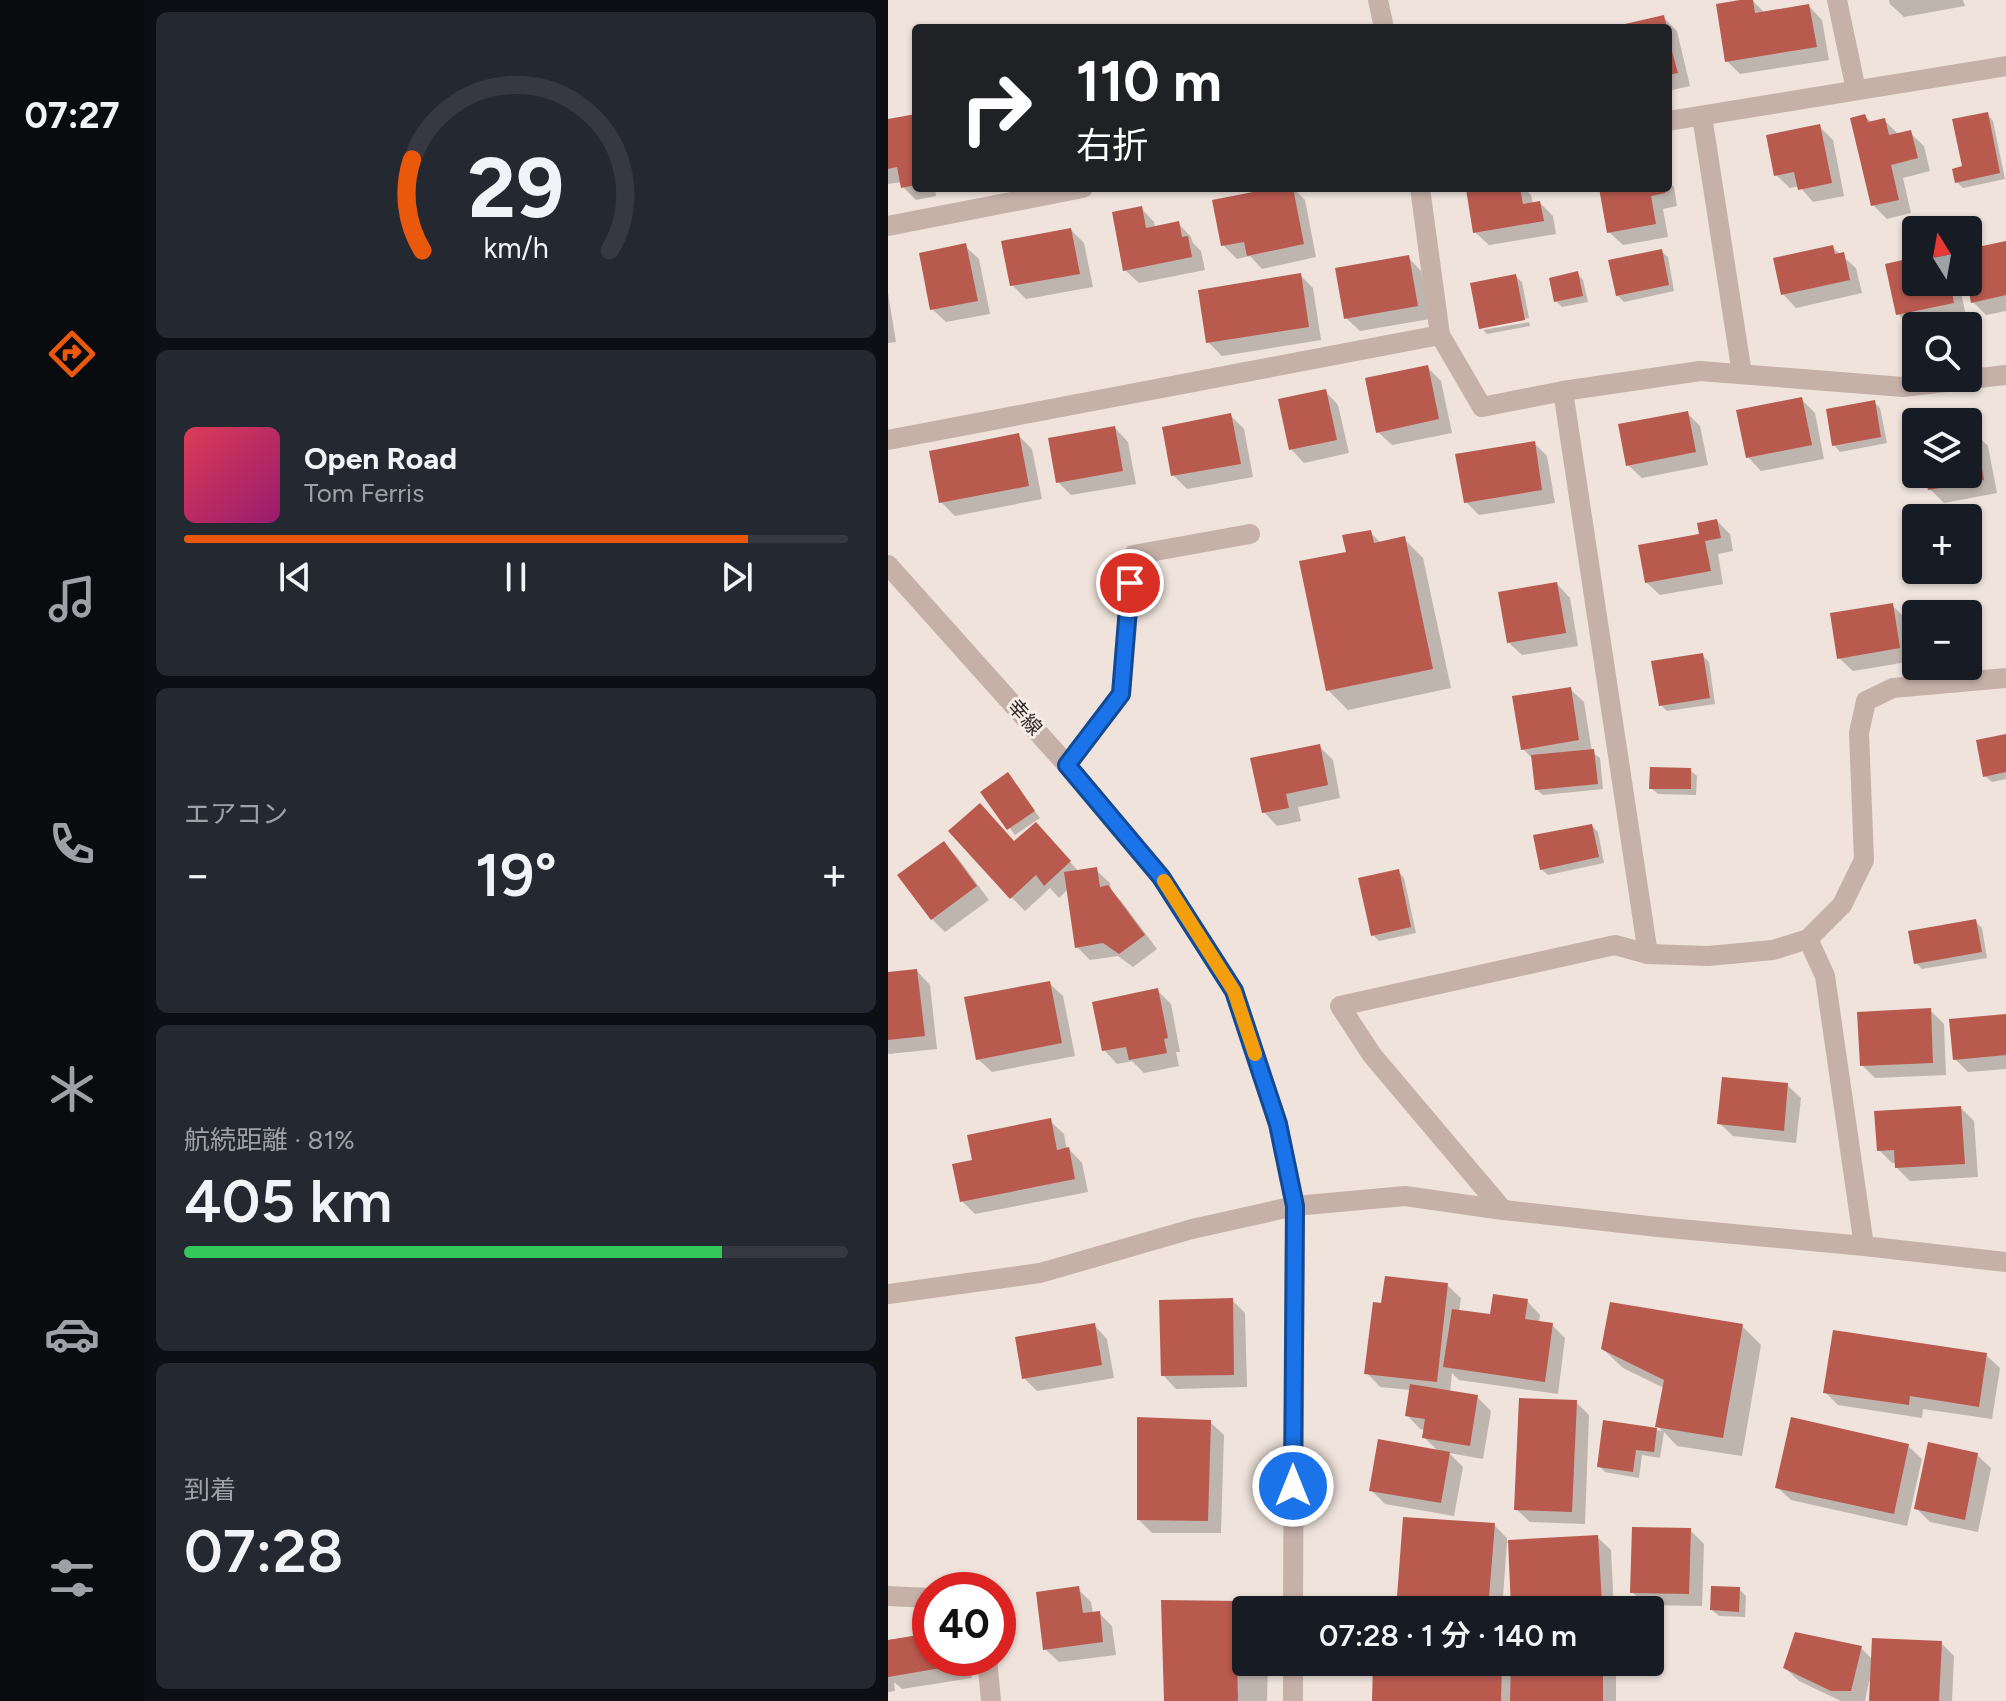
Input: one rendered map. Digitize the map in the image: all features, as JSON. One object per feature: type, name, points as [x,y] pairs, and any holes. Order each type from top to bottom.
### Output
[{"type":"street","points":[[1378,0],[1383,24]]},
{"type":"street","points":[[1837,0],[1856,90]]},
{"type":"street","points":[[1672,120],[2006,66]]},
{"type":"street","points":[[1702,116],[1742,374]]},
{"type":"street","points":[[888,226],[1062,192]]},
{"type":"street","points":[[1421,192],[1440,335],[1482,407],[1563,391],[1700,371],[1903,387],[2006,375]]},
{"type":"street","points":[[888,440],[1440,335]]},
{"type":"street","points":[[1563,391],[1648,954]]},
{"type":"street","points":[[1067,765],[1121,694],[1133,555],[1250,534]]},
{"type":"street","name":"幸線","points":[[888,565],[1067,765],[1161,877],[1234,991],[1278,1124],[1295,1206],[1293,1596]]},
{"type":"street","points":[[1503,1210],[1372,1055],[1340,1006],[1615,945],[1648,954],[1708,956],[1773,950],[1808,939],[1842,905],[1864,860],[1859,733],[1866,701],[1893,688],[2006,678]]},
{"type":"street","points":[[1808,939],[1825,976],[1864,1246]]},
{"type":"street","points":[[888,1294],[1040,1273],[1192,1229],[1295,1206],[1405,1196],[1674,1229],[2006,1262]]},
{"type":"street","points":[[888,1596],[912,1597]]},
{"type":"street","points":[[989,1676],[991,1701]]},
{"type":"street","points":[[1293,1676],[1293,1701]]},
{"type":"building","points":[[1753,0],[1755,13],[1809,4],[1817,47],[1725,62],[1716,4]]},
{"type":"building","points":[[1664,15],[1666,24],[1625,24]]},
{"type":"building","points":[[1672,51],[1678,73],[1672,74]]},
{"type":"building","points":[[1988,112],[2000,173],[1955,183],[1952,169],[1962,166],[1952,119]]},
{"type":"building","points":[[1865,114],[1868,122],[1885,118],[1889,135],[1911,130],[1918,158],[1891,165],[1899,200],[1871,206],[1850,118]]},
{"type":"building","points":[[912,115],[912,186],[901,188],[897,167],[888,169],[888,119]]},
{"type":"building","points":[[1820,124],[1832,183],[1798,190],[1794,172],[1774,176],[1766,135]]},
{"type":"building","points":[[1253,192],[1294,192],[1304,244],[1247,256],[1244,242],[1221,246],[1212,200]]},
{"type":"building","points":[[1466,192],[1521,192],[1523,204],[1540,201],[1544,221],[1473,233]]},
{"type":"building","points":[[1600,192],[1665,192],[1651,196],[1656,224],[1607,233]]},
{"type":"building","points":[[1142,206],[1146,228],[1179,221],[1182,237],[1188,236],[1192,257],[1123,271],[1112,212]]},
{"type":"building","points":[[1071,228],[1080,274],[1010,286],[1001,241]]},
{"type":"building","points":[[2006,241],[2006,295],[1971,303],[1970,296],[1982,296],[1982,246]]},
{"type":"building","points":[[966,243],[978,301],[930,310],[919,253]]},
{"type":"building","points":[[1833,245],[1835,254],[1844,252],[1850,280],[1781,295],[1773,258]]},
{"type":"building","points":[[1662,249],[1669,285],[1616,296],[1608,260]]},
{"type":"building","points":[[1409,255],[1418,306],[1344,319],[1335,268]]},
{"type":"building","points":[[1902,260],[1902,296],[1953,296],[1954,303],[1896,315],[1885,264]]},
{"type":"building","points":[[1578,271],[1583,296],[1554,302],[1549,278]]},
{"type":"building","points":[[1301,273],[1309,327],[1206,343],[1198,290]]},
{"type":"building","points":[[1516,274],[1525,320],[1479,329],[1470,283]]},
{"type":"building","points":[[1428,365],[1439,419],[1376,433],[1365,378]]},
{"type":"building","points":[[1326,389],[1337,440],[1289,450],[1278,399]]},
{"type":"building","points":[[1802,397],[1812,445],[1746,458],[1736,410]]},
{"type":"building","points":[[1875,400],[1881,437],[1832,446],[1826,409]]},
{"type":"building","points":[[1688,411],[1696,452],[1626,466],[1618,424]]},
{"type":"building","points":[[1231,413],[1241,464],[1171,476],[1162,427]]},
{"type":"building","points":[[1115,426],[1123,471],[1056,483],[1048,438]]},
{"type":"building","points":[[1019,433],[1029,486],[939,503],[929,451]]},
{"type":"building","points":[[1535,441],[1542,490],[1464,503],[1455,454]]},
{"type":"building","points":[[1717,519],[1721,538],[1705,541],[1711,571],[1645,583],[1638,545],[1699,534],[1697,523]]},
{"type":"building","points":[[1371,530],[1374,543],[1405,536],[1433,669],[1326,691],[1299,561],[1346,552],[1342,535]]},
{"type":"building","points":[[1557,582],[1566,633],[1507,643],[1498,592]]},
{"type":"building","points":[[1893,603],[1900,648],[1837,659],[1830,613]]},
{"type":"building","points":[[1703,653],[1710,698],[1659,706],[1651,661]]},
{"type":"building","points":[[1571,687],[1579,740],[1521,750],[1512,696]]},
{"type":"building","points":[[2006,734],[2006,772],[1983,777],[1976,740]]},
{"type":"building","points":[[1320,744],[1328,785],[1286,794],[1289,808],[1262,813],[1250,758]]},
{"type":"building","points":[[1594,749],[1598,784],[1535,790],[1531,755]]},
{"type":"building","points":[[1650,767],[1691,768],[1691,789],[1649,789]]},
{"type":"building","points":[[1008,772],[1035,811],[1007,830],[980,792]]},
{"type":"building","points":[[980,803],[1014,841],[1036,822],[1071,861],[1044,886],[1036,875],[1010,899],[948,831]]},
{"type":"building","points":[[1592,824],[1599,857],[1540,870],[1533,835]]},
{"type":"building","points":[[944,841],[977,886],[931,920],[897,875]]},
{"type":"building","points":[[1097,867],[1100,887],[1108,885],[1145,935],[1119,954],[1103,943],[1075,948],[1064,872]]},
{"type":"building","points":[[1399,869],[1411,927],[1371,936],[1358,878]]},
{"type":"building","points":[[1976,919],[1982,952],[1914,964],[1908,931]]},
{"type":"building","points":[[917,969],[925,1036],[888,1040],[888,972]]},
{"type":"building","points":[[1050,981],[1062,1043],[976,1060],[964,997]]},
{"type":"building","points":[[1158,988],[1168,1038],[1164,1039],[1167,1053],[1129,1060],[1126,1047],[1102,1051],[1092,1002]]},
{"type":"building","points":[[1931,1008],[1933,1063],[1860,1066],[1857,1012]]},
{"type":"building","points":[[2006,1014],[2006,1055],[1953,1060],[1949,1019]]},
{"type":"building","points":[[1722,1077],[1788,1083],[1784,1131],[1717,1124]]},
{"type":"building","points":[[1961,1106],[1965,1164],[1895,1168],[1894,1150],[1877,1151],[1874,1111]]},
{"type":"building","points":[[1051,1118],[1057,1150],[1069,1147],[1075,1179],[960,1202],[952,1164],[972,1160],[967,1135]]},
{"type":"building","points":[[1385,1276],[1448,1283],[1437,1382],[1364,1374],[1373,1302],[1381,1303]]},
{"type":"building","points":[[1493,1294],[1528,1299],[1525,1319],[1553,1323],[1545,1382],[1443,1367],[1452,1309],[1490,1314]]},
{"type":"building","points":[[1233,1298],[1234,1375],[1161,1376],[1159,1300]]},
{"type":"building","points":[[1610,1302],[1743,1324],[1723,1438],[1655,1427],[1664,1380],[1601,1349]]},
{"type":"building","points":[[1095,1323],[1102,1365],[1022,1379],[1015,1337]]},
{"type":"building","points":[[1833,1330],[1987,1353],[1979,1407],[1910,1396],[1909,1405],[1823,1393]]},
{"type":"building","points":[[1410,1384],[1478,1395],[1470,1446],[1422,1438],[1425,1419],[1405,1416]]},
{"type":"building","points":[[1519,1398],[1577,1400],[1572,1512],[1514,1510]]},
{"type":"building","points":[[1137,1417],[1211,1420],[1208,1521],[1137,1520]]},
{"type":"building","points":[[1791,1417],[1909,1444],[1894,1514],[1775,1488]]},
{"type":"building","points":[[1603,1420],[1657,1428],[1654,1452],[1636,1450],[1633,1472],[1597,1467]]},
{"type":"building","points":[[1378,1439],[1450,1452],[1441,1503],[1369,1491]]},
{"type":"building","points":[[1928,1442],[1978,1453],[1965,1520],[1914,1509]]},
{"type":"building","points":[[1403,1517],[1495,1523],[1489,1596],[1397,1596]]},
{"type":"building","points":[[1632,1527],[1691,1528],[1689,1594],[1630,1593]]},
{"type":"building","points":[[1598,1535],[1602,1596],[1510,1596],[1508,1540]]},
{"type":"building","points":[[1079,1586],[1083,1613],[1100,1611],[1103,1642],[1043,1650],[1036,1592]]},
{"type":"building","points":[[1711,1586],[1740,1587],[1739,1612],[1710,1610]]},
{"type":"building","points":[[1161,1600],[1232,1601],[1232,1676],[1237,1676],[1238,1701],[1164,1701]]},
{"type":"building","points":[[1795,1632],[1862,1646],[1851,1691],[1831,1691],[1783,1668]]},
{"type":"building","points":[[912,1636],[912,1673],[888,1677],[888,1640]]},
{"type":"building","points":[[1872,1638],[1942,1641],[1939,1701],[1869,1701]]},
{"type":"building","points":[[1373,1676],[1502,1676],[1501,1701],[1372,1701]]},
{"type":"building","points":[[1511,1676],[1603,1676],[1603,1701],[1510,1701]]},
{"type":"slow traffic","points":[[1164,881],[1234,991],[1255,1054]]},
{"type":"route","points":[[1130,583],[1121,694],[1067,765],[1161,877],[1234,991],[1278,1124],[1295,1206],[1293,1486]]}]
